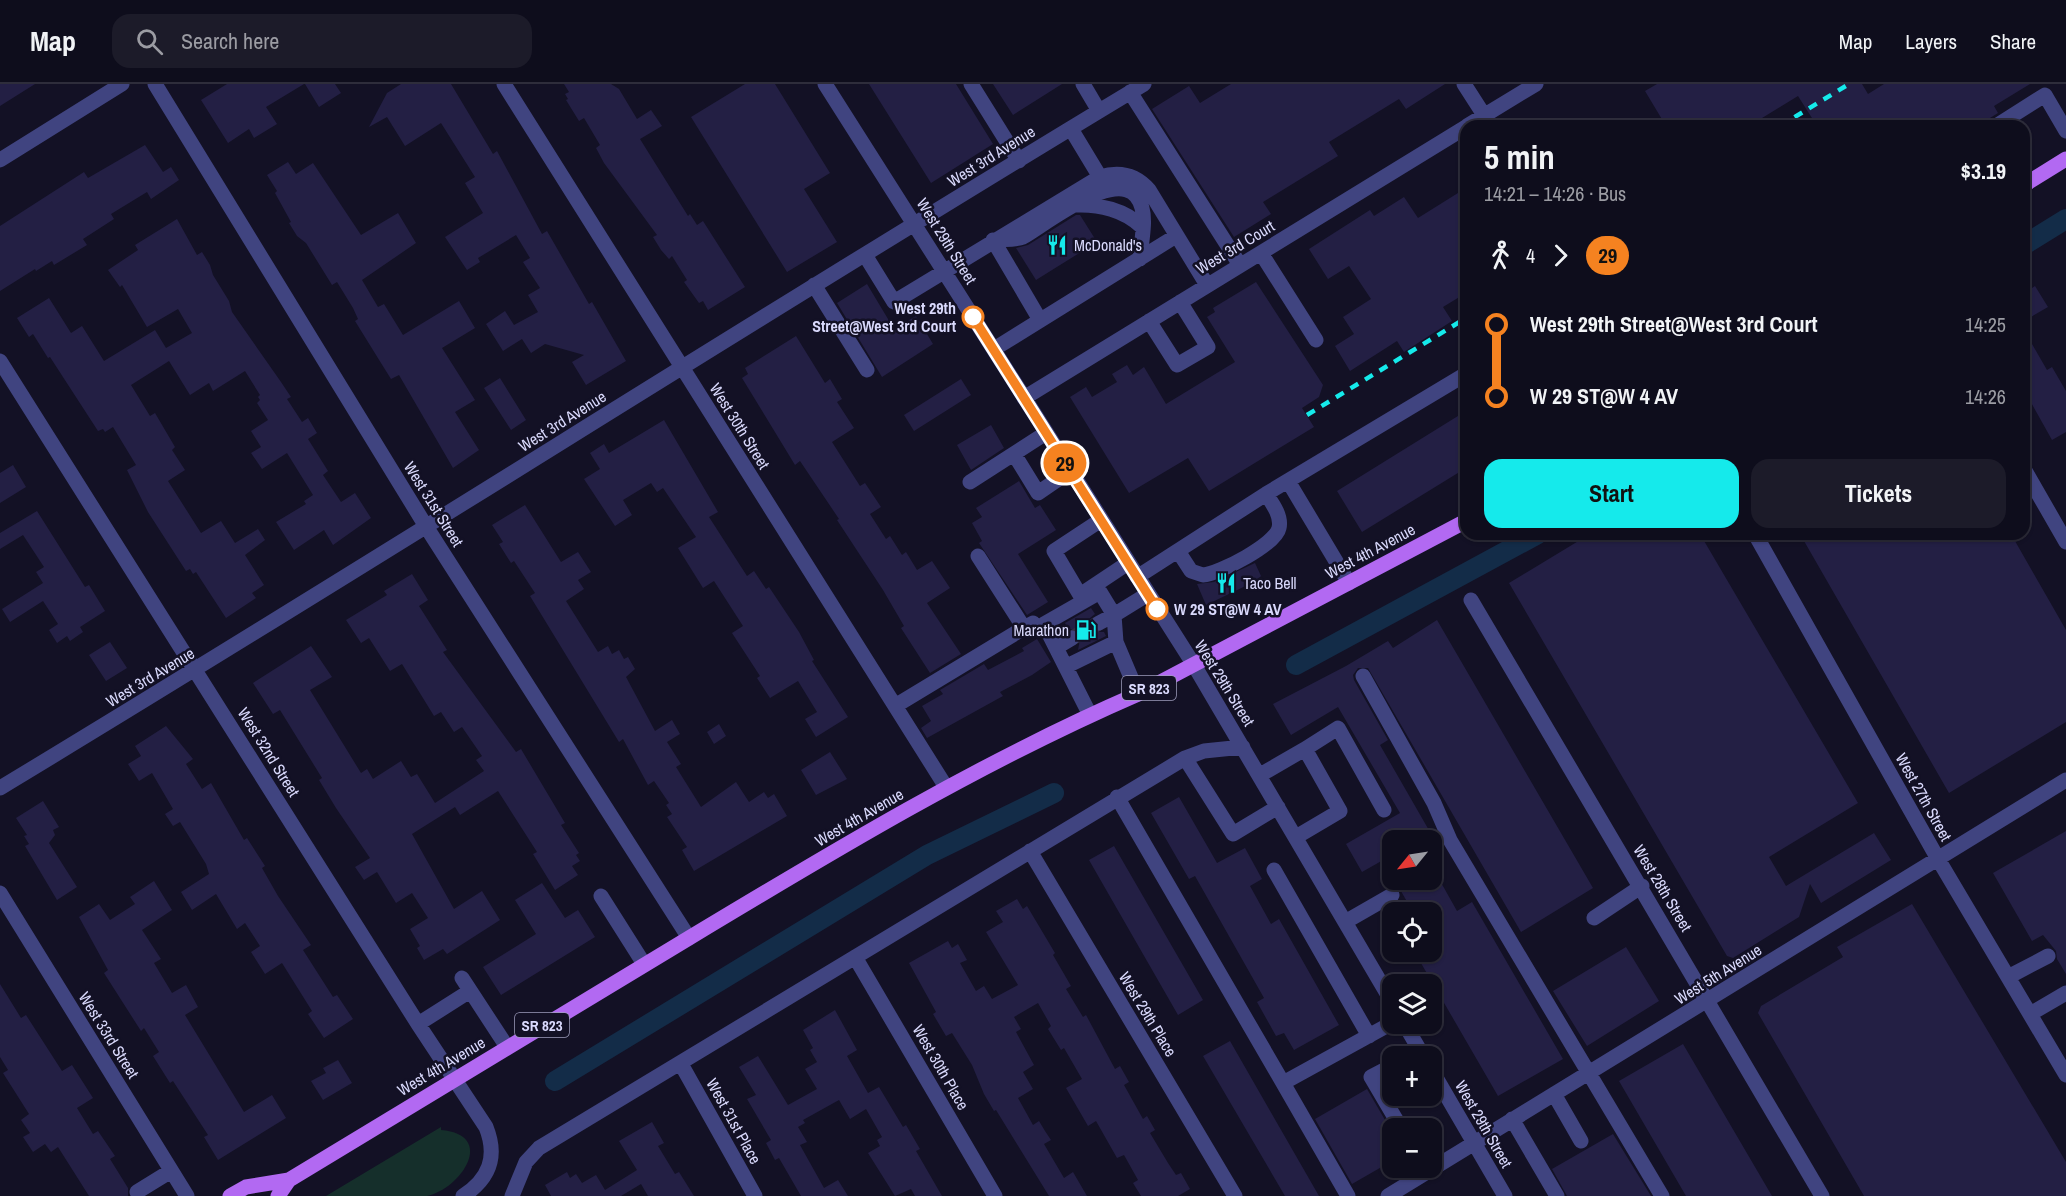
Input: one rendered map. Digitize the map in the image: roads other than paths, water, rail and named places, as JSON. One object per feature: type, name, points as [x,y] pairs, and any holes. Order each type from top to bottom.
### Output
[{"type":"main road","points":[[2030,181],[2066,159]]},
{"type":"main road","name":"West 4th Avenue","points":[[230,1196],[246,1187],[289,1180],[644,964],[946,788],[1090,715],[1138,694],[1460,523]]},
{"type":"main road","name":"West 4th Avenue","points":[[278,1196],[289,1180]]},
{"type":"street","points":[[0,160],[122,84]]},
{"type":"street","name":"West 31st Street","points":[[155,84],[427,528],[689,938]]},
{"type":"street","name":"West 30th Street","points":[[504,84],[946,788]]},
{"type":"street","name":"West 29th Street","points":[[825,84],[1194,665],[1382,985]]},
{"type":"street","points":[[971,84],[1019,160]]},
{"type":"street","points":[[1083,84],[1099,111]]},
{"type":"street","points":[[1464,84],[1486,120]]},
{"type":"street","name":"West 3rd Court","points":[[1488,120],[1536,84]]},
{"type":"street","points":[[1137,88],[1240,265]]},
{"type":"street","name":"West 3rd Avenue","points":[[0,788],[427,528],[814,285],[1137,88]]},
{"type":"street","points":[[2005,120],[2045,95],[2066,131]]},
{"type":"street","points":[[1071,129],[1100,177]]},
{"type":"street","name":"West 3rd Court","points":[[1024,398],[1460,131]]},
{"type":"street","points":[[866,255],[894,302],[944,269],[1100,177],[1125,174],[1141,180],[1207,285]]},
{"type":"street","points":[[993,240],[1021,238],[1098,192],[1125,190],[1137,198],[1142,207],[1140,259]]},
{"type":"street","points":[[1075,205],[1093,204],[1132,217],[1142,226]]},
{"type":"street","points":[[994,349],[1176,237]]},
{"type":"street","points":[[993,240],[1041,320]]},
{"type":"street","points":[[1261,253],[1316,340]]},
{"type":"street","points":[[814,285],[867,370]]},
{"type":"street","points":[[1149,321],[1177,365],[1208,347],[1180,302]]},
{"type":"street","name":"West 32nd Street","points":[[0,361],[417,1024],[486,1127],[492,1141],[490,1167],[476,1187],[463,1196]]},
{"type":"street","points":[[1137,578],[1266,494],[1460,378]]},
{"type":"street","points":[[970,482],[1046,433]]},
{"type":"street","points":[[1014,454],[1038,493],[1070,471]]},
{"type":"street","points":[[2030,479],[2066,542]]},
{"type":"street","points":[[1288,482],[1349,583]]},
{"type":"street","points":[[1178,551],[1191,571],[1209,575],[1269,543],[1279,530],[1280,520],[1266,494]]},
{"type":"street","points":[[1080,595],[1054,551],[1101,520]]},
{"type":"street","name":"West 27th Street","points":[[1758,540],[1938,859],[2066,1075]]},
{"type":"street","points":[[978,556],[1024,628]]},
{"type":"street","points":[[895,706],[1080,595],[1128,563]]},
{"type":"street","points":[[1090,715],[1044,624],[1100,592],[1114,615],[1116,642],[1138,694]]},
{"type":"street","points":[[1099,623],[1148,594]]},
{"type":"street","name":"West 28th Street","points":[[1471,600],[1709,1000],[1822,1196]]},
{"type":"street","points":[[1057,647],[1072,638]]},
{"type":"street","points":[[1067,666],[1116,642]]},
{"type":"street","points":[[1363,676],[1434,803],[1450,840],[1662,1196]]},
{"type":"street","points":[[1260,775],[1338,728],[1384,810]]},
{"type":"street","points":[[512,1196],[526,1162],[539,1148],[1185,758],[1204,751],[1243,747]]},
{"type":"street","points":[[1296,837],[1340,811],[1305,749]]},
{"type":"street","points":[[1185,758],[1233,834],[1278,807]]},
{"type":"street","name":"West 5th Avenue","points":[[1442,1160],[1709,1000],[2066,780]]},
{"type":"street","points":[[1118,797],[1348,1196]]},
{"type":"street","name":"West 29th Place","points":[[1030,851],[1235,1196]]},
{"type":"street","points":[[1274,870],[1369,1036]]},
{"type":"street","points":[[1594,918],[1641,886]]},
{"type":"street","name":"West 33rd Street","points":[[0,893],[186,1196]]},
{"type":"street","points":[[1345,922],[1392,895]]},
{"type":"street","points":[[601,896],[644,964]]},
{"type":"street","points":[[2008,977],[2048,956]]},
{"type":"street","name":"West 30th Place","points":[[855,957],[995,1196]]},
{"type":"street","points":[[417,1024],[466,984],[507,1047]]},
{"type":"street","points":[[2030,1014],[2066,993]]},
{"type":"street","points":[[1283,1083],[1382,1029]]},
{"type":"street","name":"West 31st Place","points":[[681,1064],[755,1196]]},
{"type":"street","points":[[1382,1071],[1371,1077],[1382,1096]]},
{"type":"street","name":"West 29th Street","points":[[1442,1088],[1505,1196]]},
{"type":"street","points":[[1554,1094],[1581,1141]]},
{"type":"street","points":[[1512,1119],[1557,1196]]},
{"type":"street","points":[[137,1192],[171,1171]]},
{"type":"street","name":"West 5th Avenue","points":[[1388,1196],[1414,1178]]},
{"type":"waterway","points":[[2030,241],[2066,219]]},
{"type":"waterway","points":[[1296,665],[1527,540]]},
{"type":"waterway","points":[[555,1081],[927,855],[1054,793]]},
{"type":"tunnel","points":[[1072,638],[1099,623]]},
{"type":"railway","points":[[1790,120],[1849,84]]},
{"type":"railway","points":[[1307,415],[1460,322]]},
{"type":"place","name":"McDonald's","points":[[1057,245]]},
{"type":"place","name":"West 29th Street@West 3rd Court","points":[[973,317]]},
{"type":"place","name":"Taco Bell","points":[[1226,583]]},
{"type":"place","name":"W 29 ST@W 4 AV","points":[[1157,609]]},
{"type":"place","name":"Marathon","points":[[1086,630]]}]
